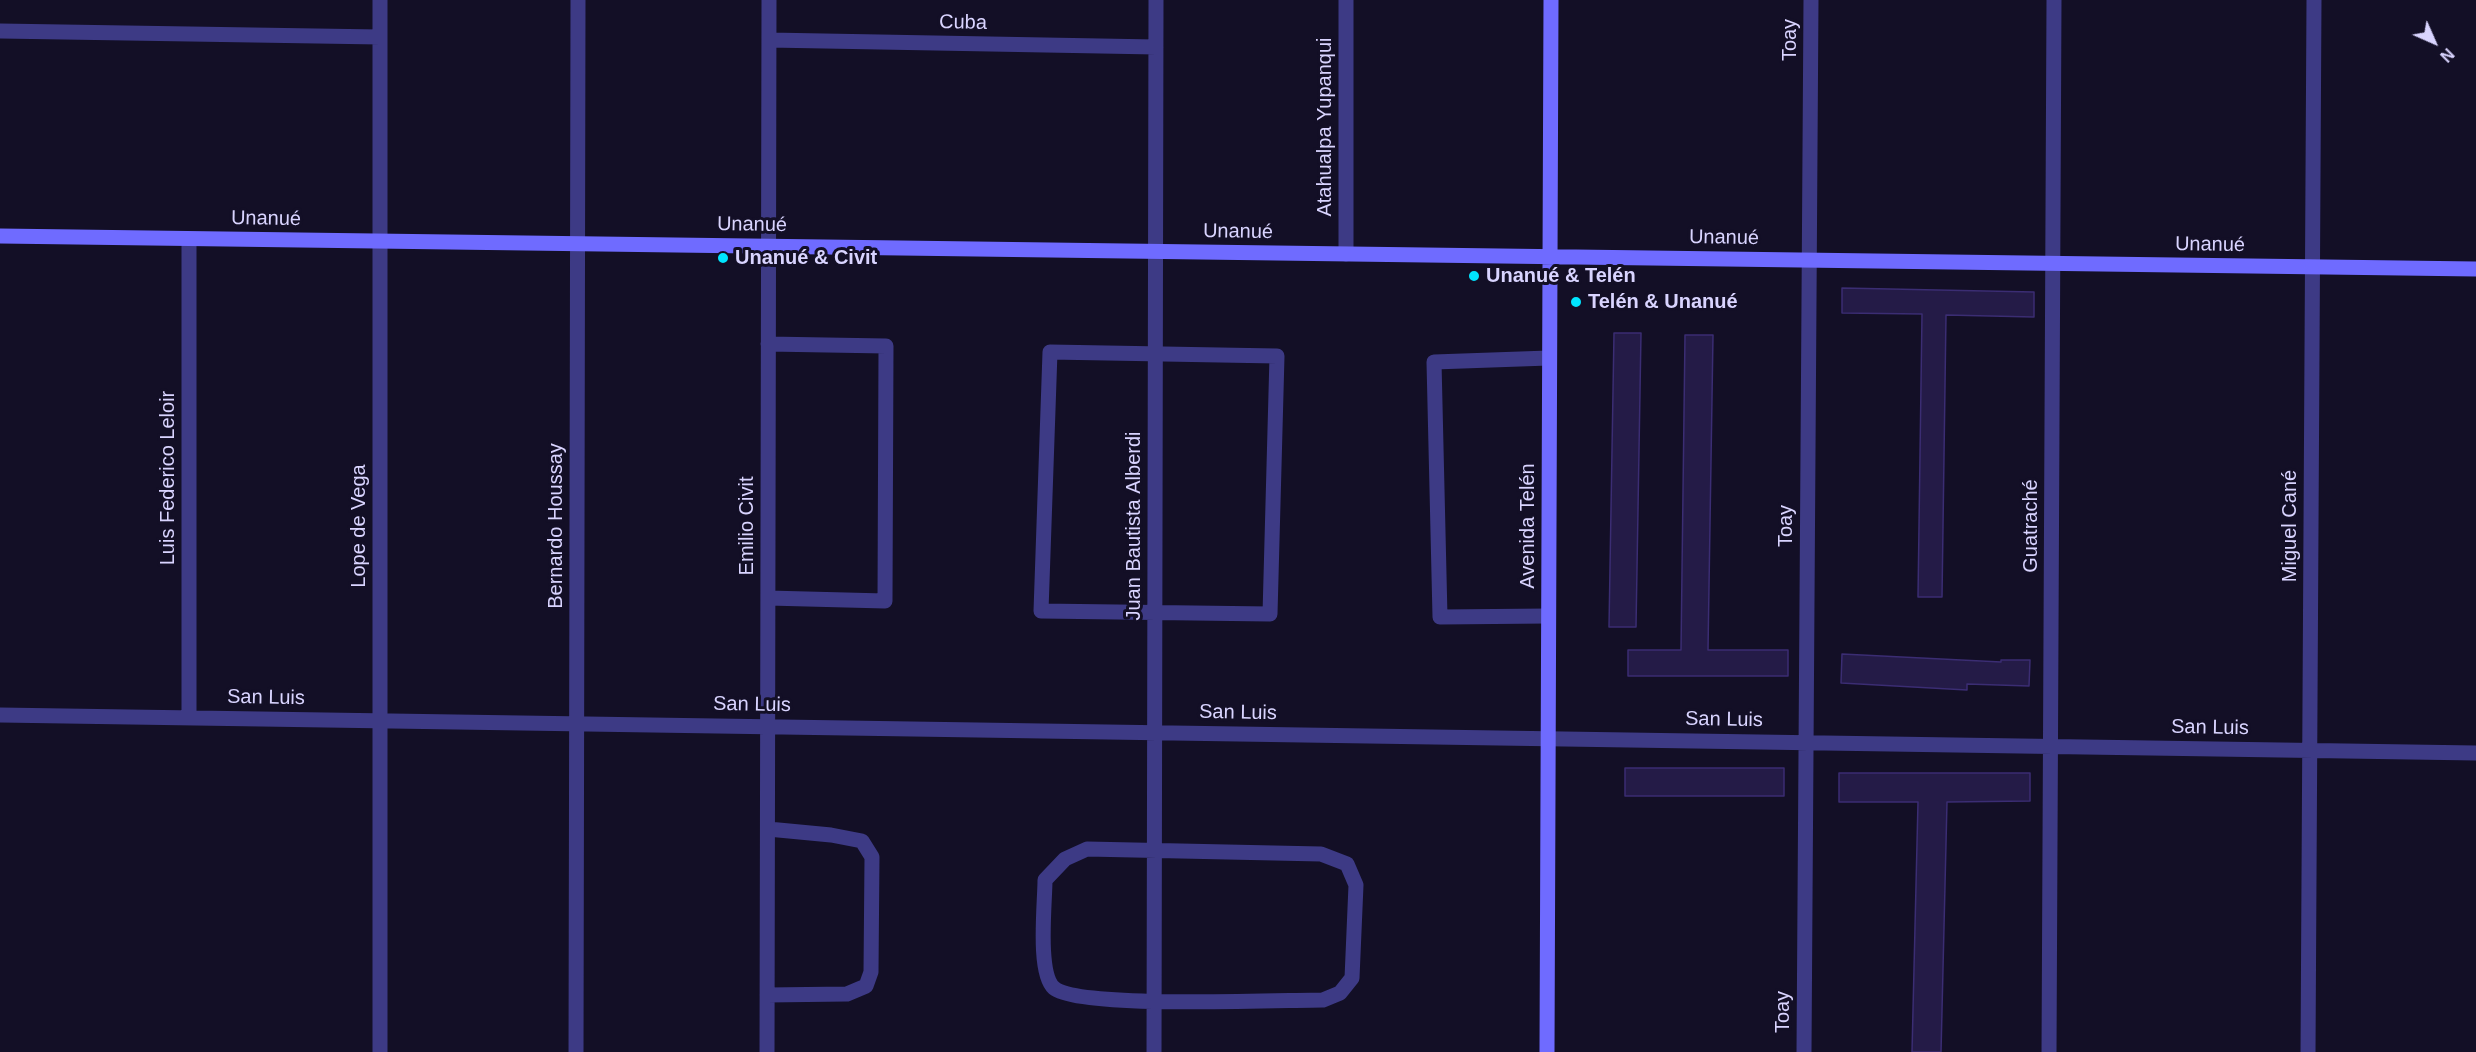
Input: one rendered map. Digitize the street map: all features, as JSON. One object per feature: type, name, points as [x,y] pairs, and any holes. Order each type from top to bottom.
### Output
[{"type":"street","name":"Lope de Vega","points":[[380,0],[380,1052]]},
{"type":"street","name":"Bernardo Houssay","points":[[576,1052],[578,0]]},
{"type":"street","name":"Emilio Civit","points":[[767,1052],[769,0]]},
{"type":"street","name":"Juan Bautista Alberdi","points":[[1154,1052],[1156,0]]},
{"type":"street","name":"Atahualpa Yupanqui","points":[[1346,0],[1346,254]]},
{"type":"street","name":"Avenida Telén","points":[[1547,1052],[1551,0]]},
{"type":"street","name":"Toay","points":[[1804,1052],[1811,0]]},
{"type":"street","name":"Guatraché","points":[[2049,1052],[2054,0]]},
{"type":"street","name":"Miguel Cané","points":[[2308,1052],[2314,0]]},
{"type":"street","points":[[0,31],[380,37]]},
{"type":"street","name":"Cuba","points":[[769,40],[1156,47]]},
{"type":"street","name":"Unanué","points":[[0,236],[2476,269]]},
{"type":"street","name":"Luis Federico Leloir","points":[[189,239],[189,718]]},
{"type":"street","points":[[768,344],[886,346],[885,601],[768,598]]},
{"type":"street","points":[[1050,352],[1277,356],[1270,614],[1155,613],[1041,611],[1050,352]]},
{"type":"street","points":[[1548,616],[1440,616],[1434,362],[1549,358]]},
{"type":"street","name":"San Luis","points":[[0,715],[2476,753]]},
{"type":"street","points":[[767,995],[847,994],[866,986],[871,972],[872,868],[872,857],[862,841],[768,829]]},
{"type":"street","points":[[1087,849],[1321,854],[1347,864],[1356,885],[1352,978],[1340,993],[1323,1000],[1154,1002],[1068,995],[1053,988],[1045,970],[1046,880],[1065,859],[1087,849]]},
{"type":"building","points":[[1842,288],[2034,292],[2034,317],[1946,315],[1942,597],[1918,597],[1922,314],[1842,313]]},
{"type":"building","points":[[1614,333],[1641,333],[1636,627],[1609,627]]},
{"type":"building","points":[[1685,335],[1713,335],[1708,650],[1788,650],[1788,676],[1628,676],[1628,650],[1681,650]]},
{"type":"building","points":[[1842,654],[2001,662],[2001,660],[2030,660],[2029,686],[1967,684],[1967,690],[1841,683]]},
{"type":"building","points":[[1625,768],[1784,768],[1784,796],[1625,796]]},
{"type":"building","points":[[1839,773],[2030,773],[2030,801],[1947,802],[1941,1052],[1912,1052],[1918,802],[1839,802]]},
{"type":"place","name":"Unanué & Civit","points":[[723,258]]},
{"type":"place","name":"Unanué & Telén","points":[[1474,276]]},
{"type":"place","name":"Telén & Unanué","points":[[1576,302]]}]
